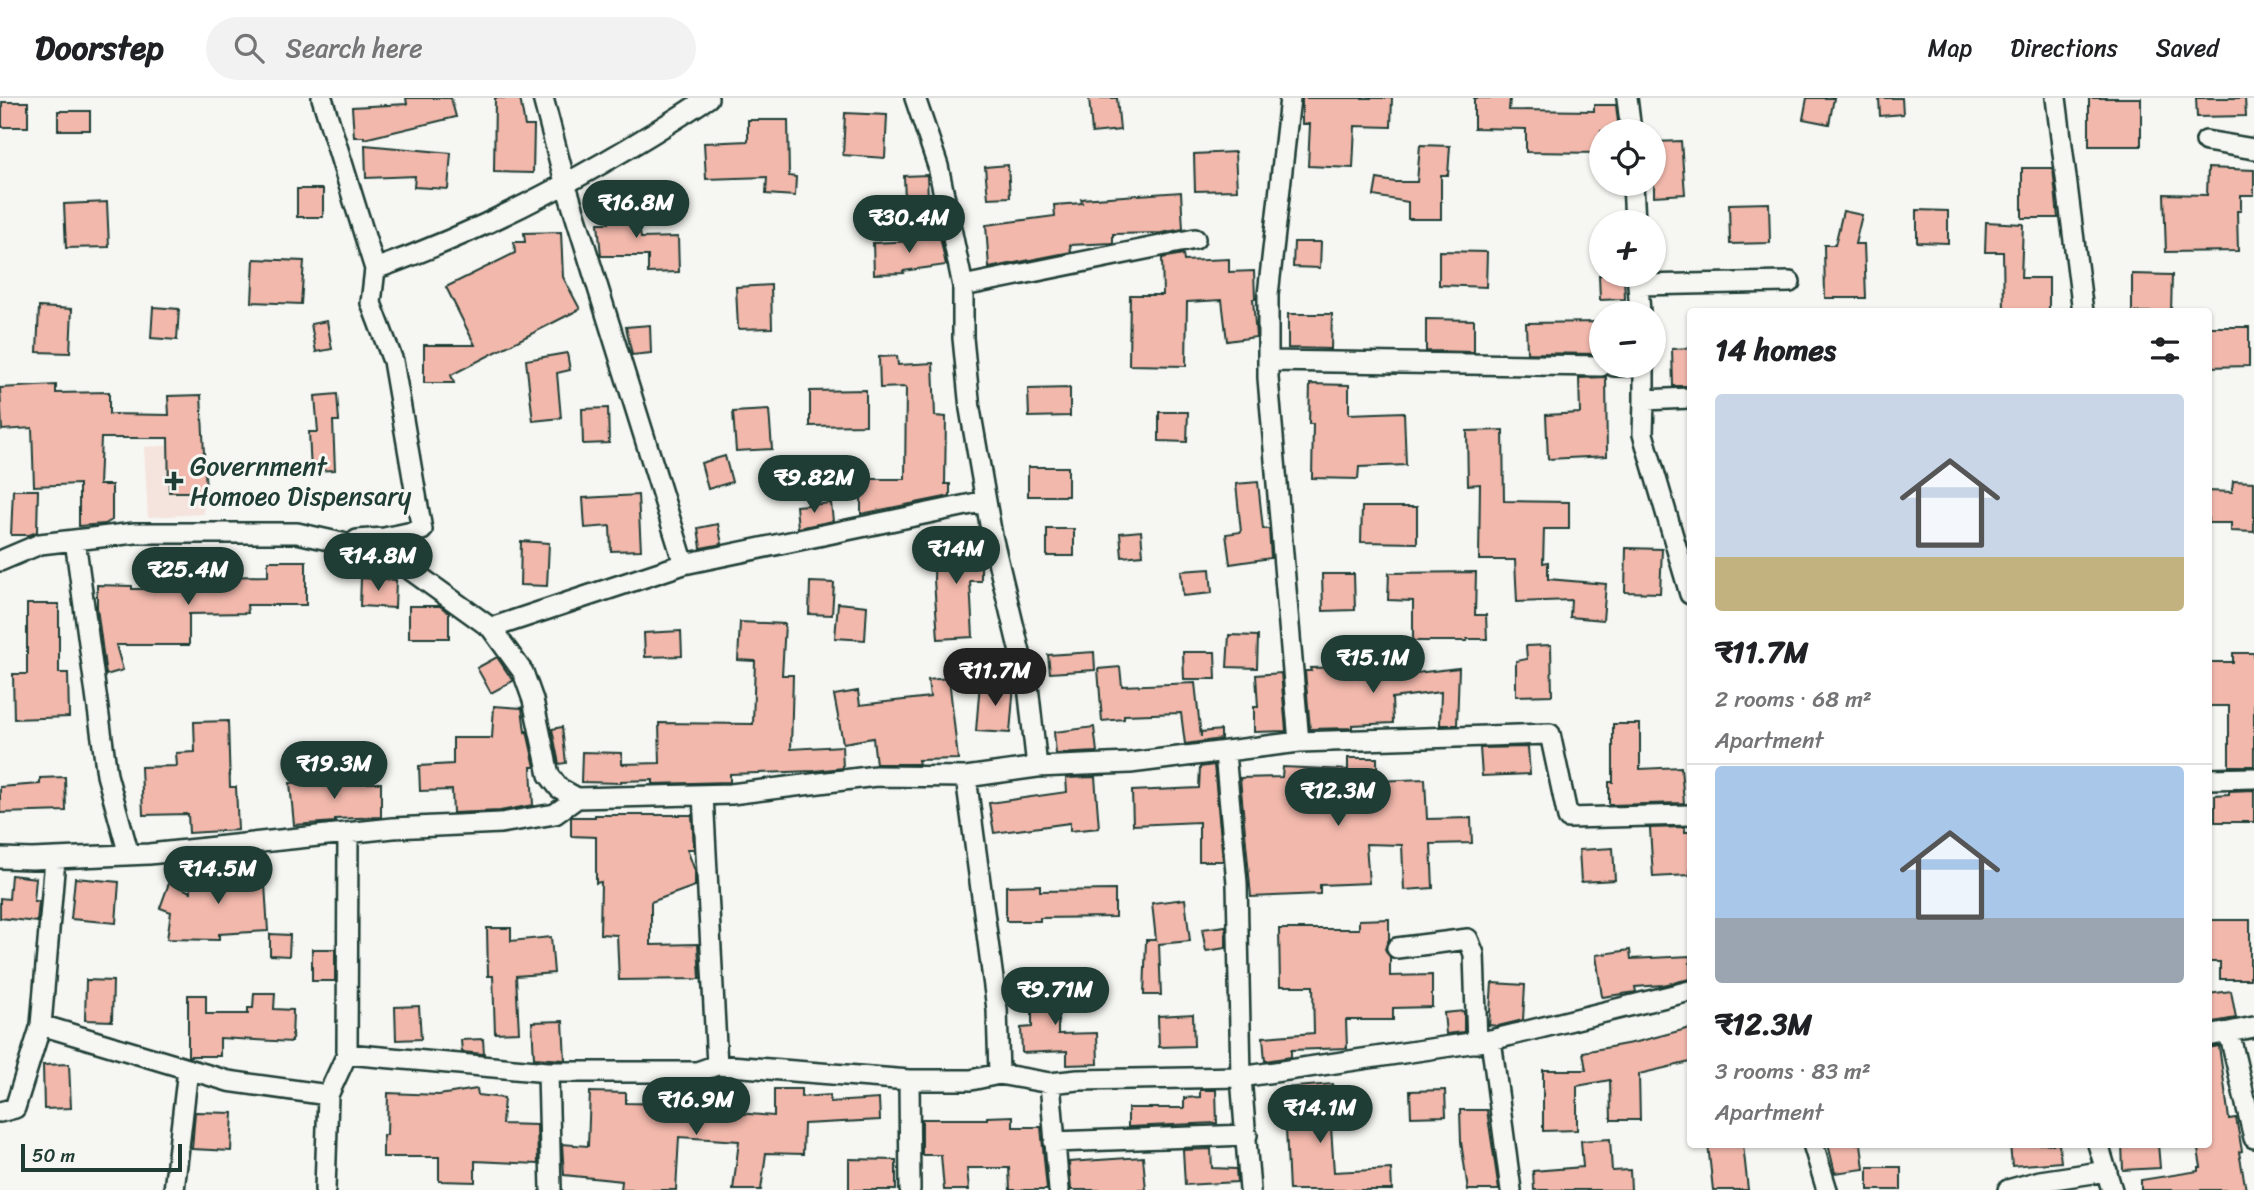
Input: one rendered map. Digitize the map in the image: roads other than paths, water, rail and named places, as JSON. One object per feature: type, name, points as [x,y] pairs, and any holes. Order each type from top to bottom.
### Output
[{"type":"street","points":[[322,98],[375,269],[371,303],[393,361],[422,530],[384,538],[335,541]]},
{"type":"street","points":[[543,98],[565,182],[684,564]]},
{"type":"street","points":[[375,269],[430,250],[565,182],[621,152],[708,98]]},
{"type":"street","points":[[915,98],[937,166],[963,286],[963,338],[970,409],[986,501],[1028,686],[1037,767]]},
{"type":"street","points":[[1290,98],[1268,295],[1268,361],[1299,742]]},
{"type":"street","points":[[1627,98],[1630,119]]},
{"type":"street","points":[[2056,98],[2082,308]]},
{"type":"street","points":[[2206,141],[2254,149]]},
{"type":"street","points":[[963,286],[1195,239]]},
{"type":"street","points":[[1666,280],[1790,282]]},
{"type":"street","points":[[1268,361],[1589,366]]},
{"type":"street","points":[[1644,378],[1643,434],[1687,584]]},
{"type":"street","points":[[1644,400],[1687,398]]},
{"type":"street","points":[[491,628],[684,564],[986,501]]},
{"type":"street","points":[[0,561],[40,544],[135,533],[297,533],[387,553],[491,628],[523,672],[533,700],[549,775],[559,788],[577,797],[702,795],[876,776],[965,776],[1037,767],[1130,763],[1299,742],[1550,734],[1567,818],[1687,815]]},
{"type":"street","points":[[75,540],[107,775],[129,855]]},
{"type":"street","points":[[1225,753],[1237,883],[1241,1077],[1250,1190]]},
{"type":"street","points":[[965,776],[997,1009],[999,1074]]},
{"type":"street","points":[[2212,779],[2254,778]]},
{"type":"street","points":[[702,795],[717,1065]]},
{"type":"street","points":[[0,858],[55,859],[129,855],[440,825],[502,823],[555,814],[577,797]]},
{"type":"street","points":[[325,1190],[328,1095],[347,1054],[348,834]]},
{"type":"street","points":[[0,1112],[15,1108],[41,1026],[55,859]]},
{"type":"street","points":[[1397,948],[1468,939],[1474,954],[1484,1041],[1511,1190]]},
{"type":"street","points":[[347,1054],[548,1072],[696,1072],[717,1065],[909,1080],[971,1080],[999,1074],[1050,1083],[1078,1080],[1241,1077],[1484,1041],[1687,992]]},
{"type":"street","points":[[41,1026],[228,1081],[328,1095]]},
{"type":"street","points":[[2212,1035],[2254,1027]]},
{"type":"street","points":[[2229,1032],[2254,1138]]},
{"type":"street","points":[[174,1190],[188,1069]]},
{"type":"street","points":[[548,1072],[551,1190]]},
{"type":"street","points":[[909,1080],[910,1190]]},
{"type":"street","points":[[1050,1083],[1059,1190]]},
{"type":"street","points":[[1055,1142],[1247,1135]]},
{"type":"street","points":[[1814,1148],[1828,1190]]},
{"type":"street","points":[[2099,1148],[2112,1190]]},
{"type":"street","points":[[2008,1190],[2040,1181],[2107,1171]]},
{"type":"place","name":"Government Homoeo Dispensary","points":[[174,481]]}]
